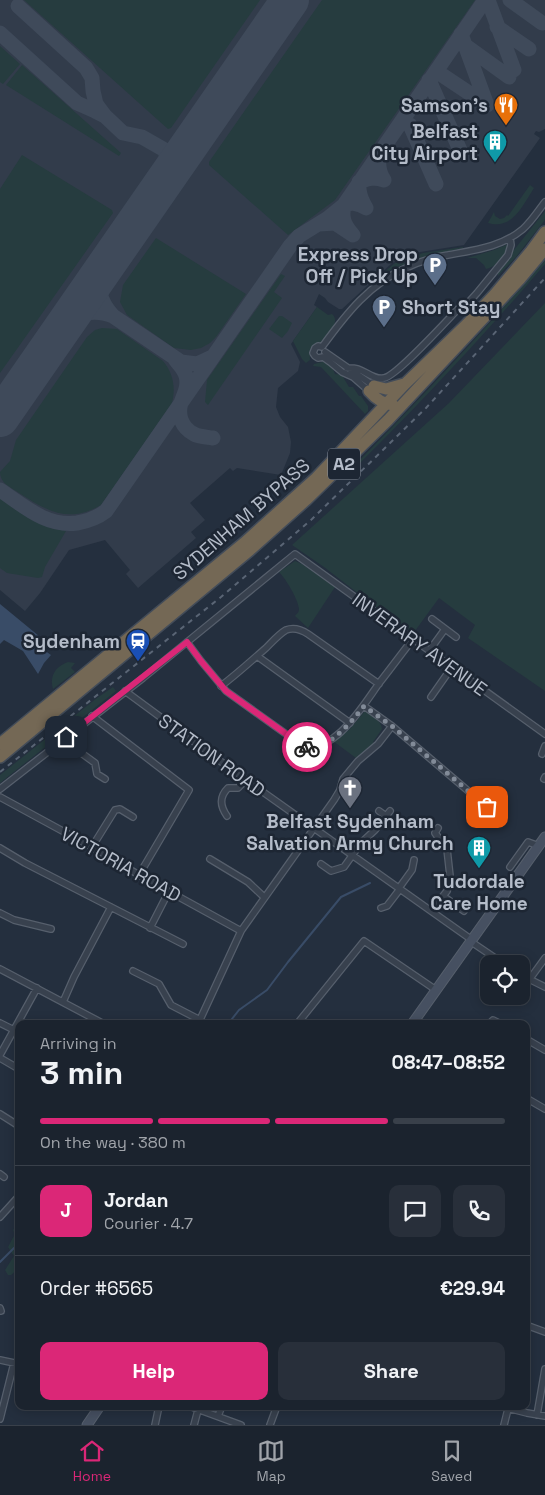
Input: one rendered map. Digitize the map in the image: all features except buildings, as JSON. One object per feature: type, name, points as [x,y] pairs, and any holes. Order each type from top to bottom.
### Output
[{"type":"highway","name":"SYDENHAM BYPASS","points":[[0,744],[259,530],[316,478],[405,384],[495,294],[545,232]]},
{"type":"highway","name":"SYDENHAM BYPASS","points":[[0,757],[264,537],[322,485],[388,420],[514,286],[545,249]]},
{"type":"highway","points":[[372,391],[405,384]]},
{"type":"highway","points":[[372,391],[386,404],[396,404],[408,398]]},
{"type":"highway","points":[[368,423],[374,408],[372,391]]},
{"type":"main road","points":[[415,1020],[545,837]]},
{"type":"main road","points":[[87,1425],[97,1410]]},
{"type":"street","points":[[323,352],[344,318],[373,288],[397,272],[433,258],[489,247],[510,238],[526,227],[545,202]]},
{"type":"street","points":[[347,368],[359,370],[375,378],[382,379],[391,375],[460,306],[468,303],[482,287],[508,255],[511,245],[510,238]]},
{"type":"street","points":[[323,352],[347,368],[372,391]]},
{"type":"street","points":[[323,352],[330,362],[342,372],[353,377],[372,391]]},
{"type":"street","name":"INVERARY AVENUE","points":[[187,642],[295,554],[545,734]]},
{"type":"street","points":[[432,619],[456,637]]},
{"type":"street","points":[[221,686],[284,632],[293,629],[299,629],[308,634],[379,684]]},
{"type":"street","points":[[429,651],[445,629]]},
{"type":"street","points":[[0,789],[187,642],[221,686],[231,695],[300,744],[317,747],[329,741],[350,723],[412,639]]},
{"type":"street","points":[[257,656],[350,723]]},
{"type":"street","points":[[431,696],[452,667]]},
{"type":"street","name":"STATION ROAD","points":[[125,691],[491,955]]},
{"type":"street","points":[[364,706],[392,726],[487,807]]},
{"type":"street","points":[[92,716],[189,790],[139,874]]},
{"type":"street","points":[[200,1020],[241,931],[340,790],[343,779],[358,761],[378,744],[392,726]]},
{"type":"street","points":[[66,737],[73,747],[95,763],[97,774],[104,779]]},
{"type":"street","points":[[542,754],[545,746]]},
{"type":"street","points":[[446,773],[450,766]]},
{"type":"street","points":[[227,816],[220,812],[221,798],[224,792],[228,788],[241,786],[246,780]]},
{"type":"street","name":"VICTORIA ROAD","points":[[0,797],[241,931]]},
{"type":"street","points":[[478,821],[493,798]]},
{"type":"street","points":[[92,847],[115,810],[120,809],[132,817]]},
{"type":"street","points":[[321,864],[331,871],[344,866],[362,840],[375,830],[388,814],[379,811]]},
{"type":"street","points":[[432,911],[450,885],[450,866],[447,849],[435,833],[438,828]]},
{"type":"street","points":[[510,866],[528,842],[539,846]]},
{"type":"street","points":[[0,848],[25,863],[183,944]]},
{"type":"street","points":[[210,859],[248,882],[264,897]]},
{"type":"street","points":[[381,908],[387,906],[400,889],[412,870],[414,860]]},
{"type":"street","points":[[150,928],[169,891]]},
{"type":"street","points":[[443,896],[464,911]]},
{"type":"street","points":[[63,1002],[74,977],[111,908]]},
{"type":"street","points":[[0,913],[14,920],[51,929]]},
{"type":"street","points":[[300,1020],[364,941],[436,990]]},
{"type":"street","points":[[530,979],[545,958]]},
{"type":"street","points":[[0,969],[97,1020]]},
{"type":"street","points":[[133,971],[159,984],[171,1005],[196,1020]]},
{"type":"street","points":[[530,980],[545,987]]},
{"type":"street","points":[[19,1020],[37,988]]},
{"type":"street","points":[[0,1023],[14,1030],[0,1057],[15,1066]]},
{"type":"street","points":[[530,1041],[545,1050]]},
{"type":"street","points":[[530,1100],[545,1109]]},
{"type":"street","points":[[0,1114],[15,1123]]},
{"type":"street","points":[[0,1217],[15,1200]]},
{"type":"street","points":[[530,1326],[545,1332]]},
{"type":"street","points":[[0,1360],[15,1363]]},
{"type":"street","points":[[0,1419],[15,1366]]},
{"type":"street","points":[[537,1415],[545,1369]]},
{"type":"street","points":[[155,1425],[159,1410]]},
{"type":"street","points":[[194,1425],[198,1410],[241,1425]]},
{"type":"street","points":[[218,1416],[220,1410]]},
{"type":"street","points":[[270,1425],[276,1410]]},
{"type":"street","points":[[504,1425],[508,1410]]},
{"type":"street","points":[[513,1410],[545,1416]]},
{"type":"shaded area","points":[[0,0],[545,0],[545,129],[539,132],[536,131],[534,134],[540,138],[464,245],[420,252],[392,263],[342,309],[328,302],[319,294],[314,305],[317,307],[291,344],[300,362],[298,371],[278,388],[276,407],[280,417],[288,427],[291,442],[290,453],[281,475],[237,468],[233,471],[230,468],[190,503],[205,520],[191,532],[196,538],[138,588],[126,574],[130,570],[105,540],[69,550],[40,593],[25,611],[0,590]]},
{"type":"green space","points":[[24,0],[260,0],[171,128],[168,129]]},
{"type":"green space","points":[[322,0],[475,0],[335,200],[288,235],[209,165],[209,162]]},
{"type":"green space","points":[[0,46],[20,64],[3,84],[0,82]]},
{"type":"green space","points":[[22,65],[121,153],[119,156],[6,85]]},
{"type":"green space","points":[[22,155],[112,210],[113,213],[0,373],[0,189]]},
{"type":"green space","points":[[530,185],[534,188],[516,215],[504,223],[488,223],[494,212],[495,216],[500,219],[508,216]]},
{"type":"green space","points":[[545,211],[544,221],[516,257],[498,276],[498,270]]},
{"type":"green space","points":[[156,238],[246,294],[216,337],[201,348],[191,350],[174,348],[127,315],[120,302],[123,285]]},
{"type":"green space","points":[[509,245],[507,253],[498,263],[490,268],[486,269],[476,258],[467,258],[494,250]]},
{"type":"green space","points":[[463,247],[432,255],[382,274],[395,263],[423,253]]},
{"type":"green space","points":[[545,260],[545,264],[473,346],[348,475],[352,468],[450,366]]},
{"type":"green space","points":[[281,274],[285,276],[274,292],[282,298],[208,405],[205,402],[207,380]]},
{"type":"green space","points":[[545,303],[545,691],[468,638],[475,625],[439,598],[412,635],[324,567],[292,545],[449,403]]},
{"type":"green space","points":[[317,307],[328,315],[332,314],[335,321],[330,332],[322,342],[312,348],[310,360],[306,363],[293,341]]},
{"type":"green space","points":[[279,316],[292,323],[282,338],[269,329]]},
{"type":"green space","points":[[102,328],[117,329],[163,361],[173,381],[172,403],[101,505],[79,514],[59,513],[39,505],[9,487],[0,476],[0,472],[10,461],[16,440],[87,337],[95,330]]},
{"type":"green space","points":[[326,361],[331,365],[335,374],[344,375],[343,377],[349,387],[353,387],[361,396],[368,406],[368,411],[365,414],[321,367],[313,366],[314,364]]},
{"type":"green space","points":[[0,498],[39,523],[66,531],[45,567],[42,577],[7,573],[0,568]]},
{"type":"green space","points":[[295,561],[335,587],[308,628],[295,616],[299,610],[298,605],[288,584],[279,572]]},
{"type":"green space","points":[[68,662],[75,663],[71,668],[75,672],[53,689],[52,680],[54,672]]},
{"type":"green space","points":[[113,687],[116,691],[0,783],[0,775]]},
{"type":"green space","points":[[365,711],[378,721],[382,729],[374,743],[356,758],[333,741],[349,730]]},
{"type":"green space","points":[[15,1234],[15,1272],[11,1275],[8,1275],[5,1270],[14,1256],[8,1247]]},
{"type":"water","points":[[0,604],[45,641],[41,648],[51,655],[38,674],[23,651],[4,640],[0,644]]},
{"type":"waterway","points":[[231,1020],[239,1010],[267,990],[341,897],[370,883]]},
{"type":"waterway","points":[[0,1262],[15,1247]]},
{"type":"taxiway","points":[[0,490],[27,509],[55,522],[77,523],[89,520],[106,511],[290,246],[299,236],[328,218],[344,205],[485,0]]},
{"type":"taxiway","points":[[488,0],[514,70]]},
{"type":"taxiway","points":[[510,0],[542,23]]},
{"type":"taxiway","points":[[0,33],[77,103],[105,116],[96,104],[92,78],[86,68],[18,6]]},
{"type":"taxiway","points":[[497,27],[529,49]]},
{"type":"taxiway","points":[[461,34],[487,105]]},
{"type":"taxiway","points":[[466,46],[509,77]]},
{"type":"taxiway","points":[[436,71],[487,105]]},
{"type":"taxiway","points":[[429,80],[460,150]]},
{"type":"taxiway","points":[[105,116],[123,133],[142,137],[170,153],[189,146]]},
{"type":"taxiway","points":[[410,125],[436,184]]},
{"type":"taxiway","points":[[164,150],[168,157],[169,165],[166,180]]},
{"type":"taxiway","points":[[319,224],[335,223],[353,235],[344,221],[344,205],[355,204],[366,208],[360,195],[359,182],[371,178],[384,180],[379,166],[381,151]]},
{"type":"taxiway","points":[[62,330],[79,316],[91,312],[113,316],[104,304],[100,292],[101,280],[106,266]]},
{"type":"taxiway","points":[[113,316],[181,362],[197,364],[212,357]]},
{"type":"taxiway","points":[[175,359],[184,371],[187,380],[180,408],[182,421],[186,428],[194,434],[213,438]]},
{"type":"runway","points":[[0,418],[290,0]]},
{"type":"railway","points":[[0,772],[221,597],[312,519],[426,408],[545,278]]},
{"type":"way so far","points":[[307,747],[317,747],[329,741],[350,723],[364,706],[392,726],[487,807]]},
{"type":"place","name":"Samson's","points":[[506,126]]},
{"type":"place","name":"Belfast City Airport","points":[[495,163]]},
{"type":"place","name":"Express Drop Off / Pick Up","points":[[435,286]]},
{"type":"place","name":"Short Stay","points":[[384,328]]},
{"type":"place","name":"Sydenham","points":[[138,662]]},
{"type":"place","name":"Belfast Sydenham Salvation Army Church","points":[[350,809]]},
{"type":"place","name":"Tudordale Care Home","points":[[479,869]]},
{"type":"route","points":[[66,737],[187,642],[226,691],[300,744],[307,747]]}]
